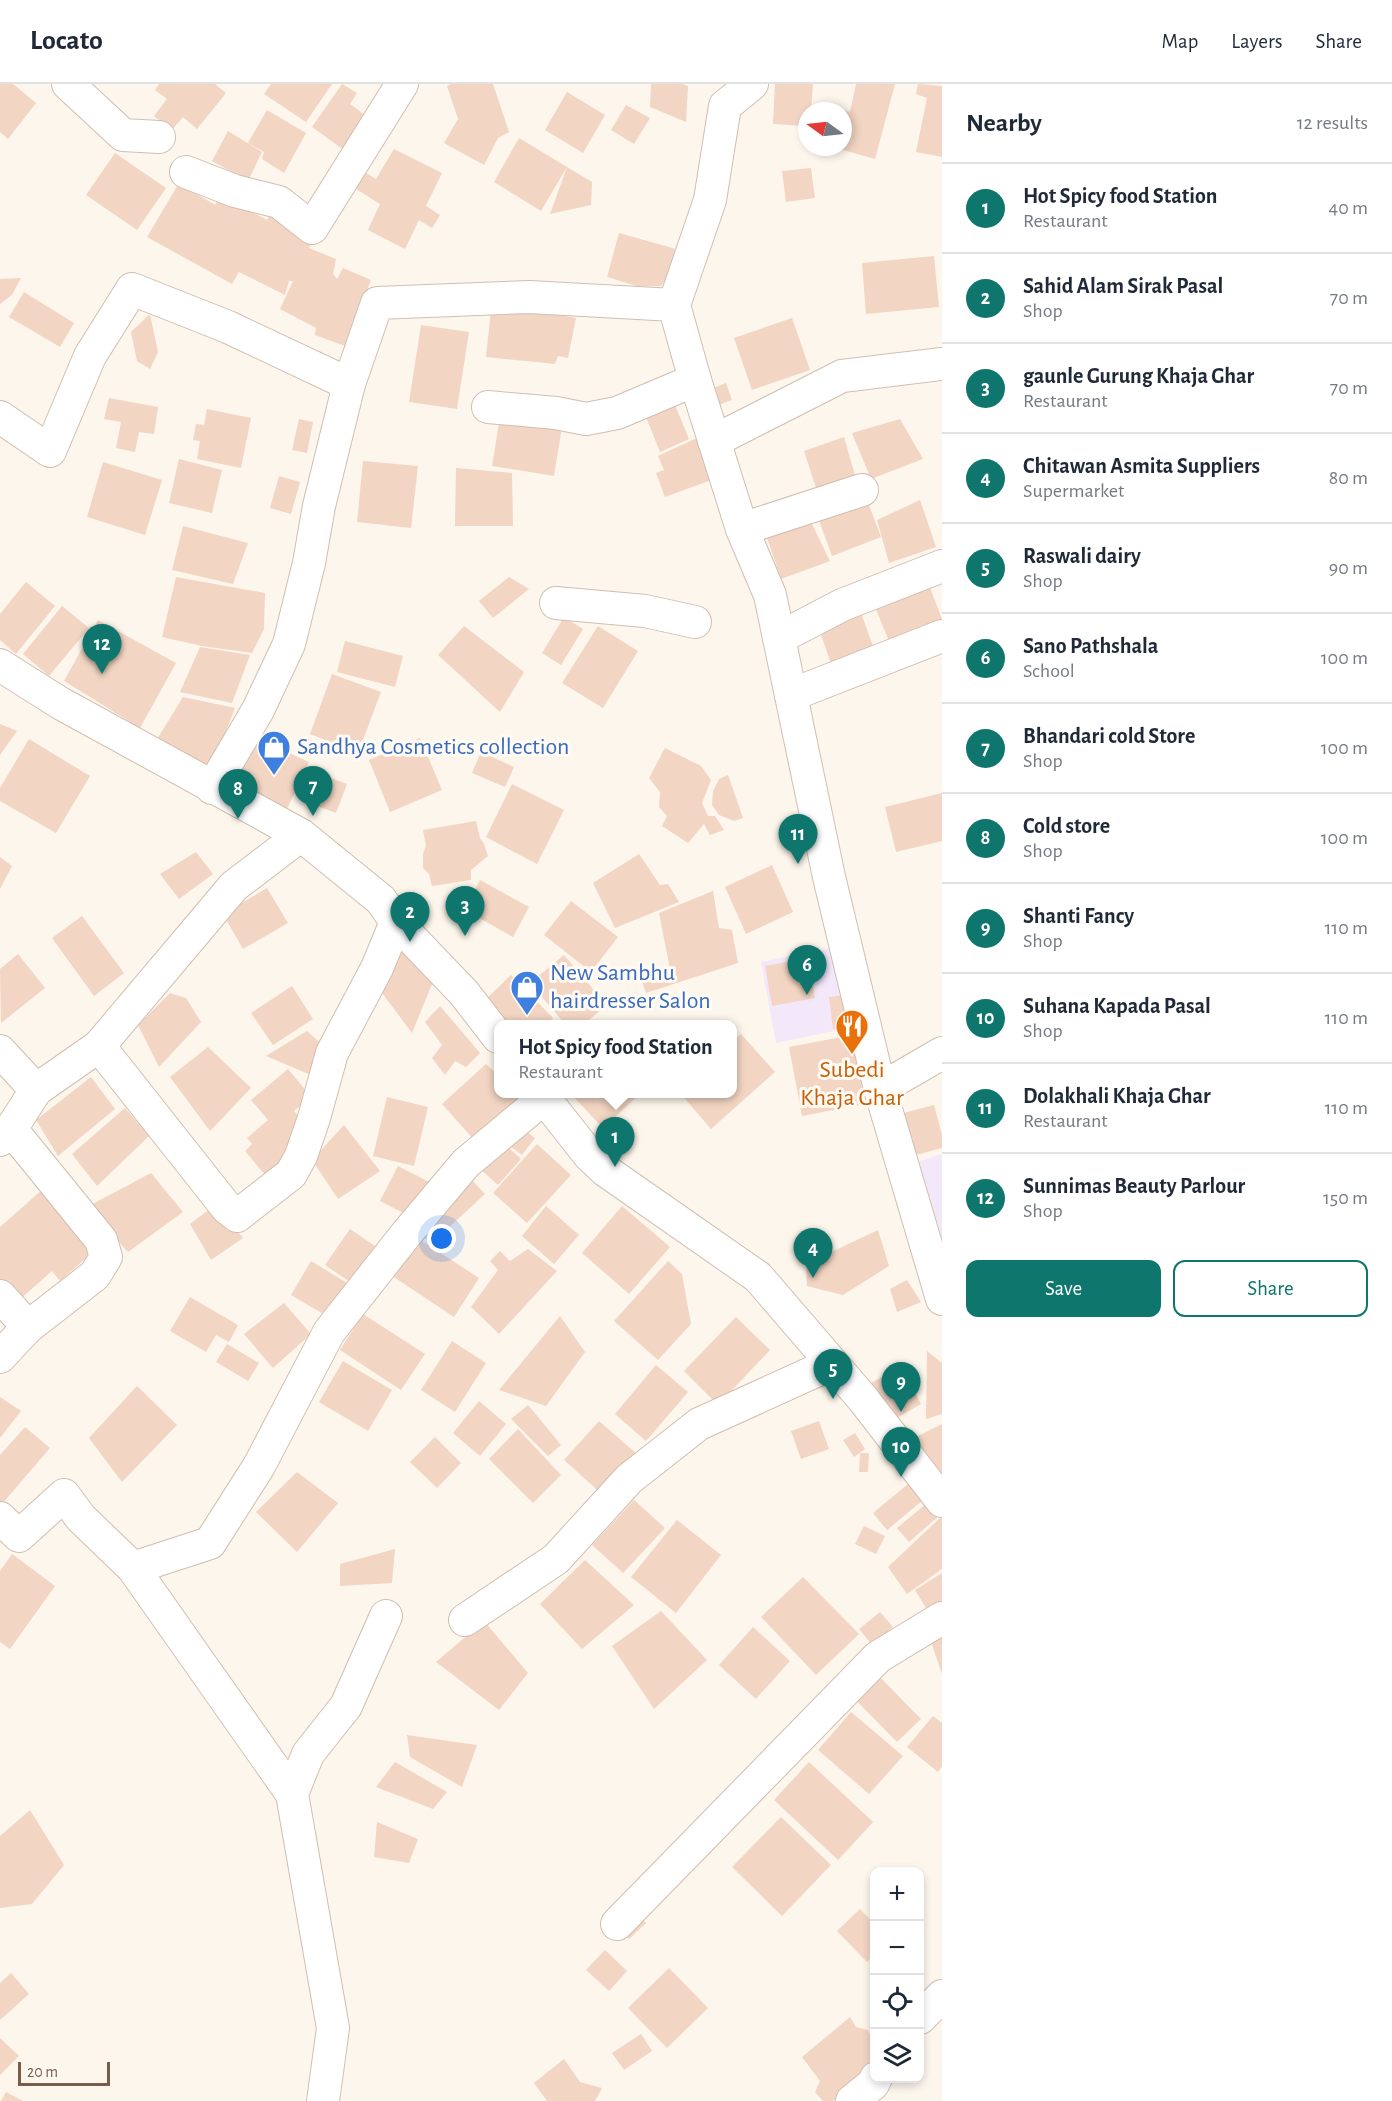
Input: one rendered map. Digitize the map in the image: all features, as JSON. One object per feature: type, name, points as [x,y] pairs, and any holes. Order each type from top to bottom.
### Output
[{"type":"street","points":[[68,84],[123,135],[159,137]]},
{"type":"street","points":[[186,172],[235,191],[279,202],[312,228],[402,84]]},
{"type":"street","points":[[752,84],[725,106],[710,201],[674,305],[742,529],[770,595],[829,877],[880,1089],[942,1299]]},
{"type":"street","points":[[0,417],[50,451],[90,356],[132,289],[228,327],[349,384]]},
{"type":"street","points":[[212,788],[258,710],[290,644],[309,563],[319,506],[349,384],[377,303],[529,297],[674,305]]},
{"type":"street","points":[[714,441],[842,376],[942,364]]},
{"type":"street","points":[[488,407],[556,413],[586,419],[617,413],[695,380]]},
{"type":"street","points":[[742,529],[862,490]]},
{"type":"street","points":[[779,638],[842,605],[942,566]]},
{"type":"street","points":[[556,603],[645,611],[695,622]]},
{"type":"street","points":[[791,695],[942,636]]},
{"type":"street","points":[[0,665],[60,703],[301,835],[381,900],[396,922],[464,993],[494,1033]]},
{"type":"street","points":[[0,1357],[28,1328],[95,1275],[106,1257],[101,1240],[6,1134],[36,1090],[99,1046],[234,886],[301,835]]},
{"type":"street","points":[[99,1046],[227,1208],[237,1215],[291,1174],[301,1156],[332,1053],[377,968],[396,922]]},
{"type":"street","points":[[0,1051],[36,1090]]},
{"type":"street","points":[[880,1089],[942,1053]]},
{"type":"street","points":[[133,1568],[210,1543],[259,1466],[330,1332],[344,1313],[466,1163],[540,1098]]},
{"type":"street","points":[[544,1098],[589,1155],[606,1172],[758,1277],[863,1399],[942,1501]]},
{"type":"street","points":[[0,1296],[28,1328]]},
{"type":"street","points":[[465,1620],[556,1559],[629,1479],[699,1424],[831,1364]]},
{"type":"street","points":[[0,1518],[19,1536],[64,1495],[81,1518],[133,1568],[292,1794],[333,2028],[323,2101]]},
{"type":"street","points":[[292,1794],[308,1754],[346,1706],[386,1616]]},
{"type":"street","points":[[617,1924],[878,1657],[942,1618]]},
{"type":"street","points":[[924,2014],[942,1996]]},
{"type":"shaded area","points":[[837,947],[853,1027],[776,1043],[761,962]]},
{"type":"shaded area","points":[[942,1154],[942,1265],[914,1163]]},
{"type":"building","points":[[0,84],[13,84],[36,103],[8,139],[0,132]]},
{"type":"building","points":[[159,84],[215,84],[226,93],[197,129],[183,117],[172,130],[154,116],[167,99],[155,90]]},
{"type":"building","points":[[271,84],[332,84],[306,122],[264,94]]},
{"type":"building","points":[[342,84],[357,93],[350,104],[372,120],[348,153],[312,127]]},
{"type":"building","points":[[451,84],[493,84],[509,132],[498,138],[484,165],[444,143],[458,119],[447,86]]},
{"type":"building","points":[[651,84],[688,86],[686,122],[650,107]]},
{"type":"building","points":[[775,84],[813,84],[812,102],[798,102],[798,125],[773,124]]},
{"type":"building","points":[[856,84],[895,84],[875,159],[852,153],[852,103]]},
{"type":"building","points":[[918,84],[942,86],[942,157],[916,152],[927,98],[916,94]]},
{"type":"building","points":[[567,92],[605,115],[583,153],[545,130]]},
{"type":"building","points":[[626,105],[650,118],[634,144],[611,130]]},
{"type":"building","points":[[267,110],[306,133],[284,173],[262,159],[264,152],[248,143]]},
{"type":"building","points":[[228,131],[262,152],[248,181],[212,161]]},
{"type":"building","points":[[519,138],[567,167],[541,211],[494,182]]},
{"type":"building","points":[[394,149],[442,173],[426,206],[440,215],[432,228],[419,220],[405,249],[368,230],[380,204],[353,187],[363,171],[376,179]]},
{"type":"building","points":[[115,153],[166,188],[137,230],[86,195]]},
{"type":"building","points":[[567,167],[592,182],[591,205],[550,214]]},
{"type":"building","points":[[811,168],[815,198],[786,202],[782,171]]},
{"type":"building","points":[[179,183],[215,205],[220,195],[267,220],[274,209],[315,237],[309,248],[336,259],[333,274],[337,279],[343,268],[371,280],[345,346],[315,335],[316,328],[280,309],[293,281],[289,281],[285,295],[239,272],[232,284],[147,237]]},
{"type":"building","points":[[619,233],[676,249],[672,271],[661,286],[637,286],[607,277]]},
{"type":"building","points":[[934,256],[939,307],[866,314],[862,263]]},
{"type":"building","points":[[21,278],[12,295],[0,304],[0,279]]},
{"type":"building","points":[[24,292],[74,323],[60,347],[9,317]]},
{"type":"building","points":[[492,301],[561,309],[560,315],[576,318],[568,358],[558,356],[555,364],[486,357]]},
{"type":"building","points":[[150,314],[158,352],[150,369],[137,361],[131,332]]},
{"type":"building","points":[[792,318],[810,370],[752,390],[734,338]]},
{"type":"building","points":[[421,325],[469,332],[457,409],[409,402]]},
{"type":"building","points":[[726,383],[732,400],[713,407],[706,391]]},
{"type":"building","points":[[109,398],[158,407],[154,434],[139,432],[135,452],[116,448],[121,422],[104,419]]},
{"type":"building","points":[[675,405],[689,439],[660,452],[646,417]]},
{"type":"building","points":[[207,409],[251,418],[241,468],[197,459],[200,441],[193,440],[196,424],[204,425]]},
{"type":"building","points":[[500,417],[562,427],[554,476],[492,466]]},
{"type":"building","points":[[299,419],[313,422],[307,453],[292,450]]},
{"type":"building","points":[[900,419],[923,459],[871,479],[852,433]]},
{"type":"building","points":[[699,437],[714,479],[665,497],[656,473],[664,470],[658,456]]},
{"type":"building","points":[[844,437],[856,479],[818,494],[804,451]]},
{"type":"building","points":[[179,459],[222,470],[212,513],[169,503]]},
{"type":"building","points":[[363,461],[418,466],[411,528],[357,522]]},
{"type":"building","points":[[103,462],[162,480],[145,535],[87,517]]},
{"type":"building","points":[[456,468],[512,473],[513,526],[455,526]]},
{"type":"building","points":[[279,476],[300,482],[291,514],[270,508]]},
{"type":"building","points":[[866,497],[881,537],[832,556],[817,515]]},
{"type":"building","points":[[920,500],[936,547],[889,563],[877,520]]},
{"type":"building","points":[[809,518],[830,561],[781,579],[765,532]]},
{"type":"building","points":[[183,526],[248,543],[233,584],[172,570]]},
{"type":"building","points":[[176,577],[265,593],[264,629],[252,653],[202,646],[162,637]]},
{"type":"building","points":[[509,577],[529,589],[493,618],[479,601]]},
{"type":"building","points":[[927,580],[942,619],[942,626],[891,646],[873,602]]},
{"type":"building","points":[[26,582],[55,606],[16,654],[0,640],[0,614]]},
{"type":"building","points":[[62,606],[89,628],[49,676],[23,654]]},
{"type":"building","points":[[861,613],[878,660],[835,675],[819,629]]},
{"type":"building","points":[[564,617],[583,629],[561,665],[542,653]]},
{"type":"building","points":[[98,620],[176,663],[140,728],[64,681]]},
{"type":"building","points":[[464,626],[524,672],[500,712],[438,655]]},
{"type":"building","points":[[598,626],[638,651],[603,708],[562,683]]},
{"type":"building","points":[[345,641],[403,656],[395,687],[337,672]]},
{"type":"building","points":[[200,647],[250,655],[232,703],[180,692]]},
{"type":"building","points":[[332,674],[381,692],[358,753],[310,734]]},
{"type":"building","points":[[183,697],[235,708],[210,773],[156,741]]},
{"type":"building","points":[[0,724],[17,731],[0,755]]},
{"type":"building","points":[[256,738],[309,762],[286,811],[234,786]]},
{"type":"building","points":[[420,738],[442,790],[390,812],[369,760]]},
{"type":"building","points":[[29,739],[90,776],[56,833],[0,801],[0,788]]},
{"type":"building","points":[[665,748],[701,766],[711,780],[702,803],[708,816],[715,816],[724,830],[710,835],[704,824],[688,843],[662,826],[667,816],[659,807],[660,792],[649,778]]},
{"type":"building","points":[[481,752],[514,767],[505,787],[472,773]]},
{"type":"building","points":[[312,771],[347,784],[336,813],[301,800]]},
{"type":"building","points":[[728,775],[743,818],[734,821],[719,815],[712,805],[713,791],[719,779]]},
{"type":"building","points":[[512,784],[564,810],[537,864],[486,837]]},
{"type":"building","points":[[942,793],[942,841],[896,852],[885,807]]},
{"type":"building","points":[[476,821],[488,856],[471,870],[471,880],[432,886],[429,874],[423,868],[423,854],[426,845],[423,830]]},
{"type":"building","points":[[196,852],[213,874],[179,899],[160,874]]},
{"type":"building","points":[[639,854],[660,885],[668,884],[679,902],[615,928],[593,883]]},
{"type":"building","points":[[0,857],[12,866],[0,889]]},
{"type":"building","points":[[772,865],[793,912],[746,934],[725,887]]},
{"type":"building","points":[[480,880],[529,907],[513,937],[465,910]]},
{"type":"building","points":[[267,888],[288,923],[243,949],[223,914]]},
{"type":"building","points":[[713,891],[719,928],[732,930],[738,963],[646,993],[641,978],[670,969],[659,913]]},
{"type":"building","points":[[571,901],[618,937],[591,972],[544,935]]},
{"type":"building","points":[[82,916],[124,973],[94,996],[52,938]]},
{"type":"building","points":[[399,938],[435,977],[412,1033],[376,985]]},
{"type":"building","points":[[18,954],[45,988],[1,1023],[0,969]]},
{"type":"building","points":[[564,955],[607,1005],[589,1020],[562,1020],[530,983]]},
{"type":"building","points":[[808,958],[815,998],[772,1006],[765,966]]},
{"type":"building","points":[[511,975],[553,1018],[551,1020],[505,1020],[485,1000]]},
{"type":"building","points":[[292,986],[313,1019],[273,1045],[251,1013]]},
{"type":"building","points":[[170,993],[186,998],[201,1022],[159,1067],[138,1025]]},
{"type":"building","points":[[846,995],[851,1027],[833,1029],[829,997]]},
{"type":"building","points":[[440,1006],[480,1053],[466,1067],[455,1061],[445,1075],[432,1058],[442,1045],[425,1022]]},
{"type":"building","points":[[307,1031],[328,1050],[311,1075],[266,1056]]},
{"type":"building","points":[[741,1034],[775,1072],[711,1129],[684,1098],[737,1098],[737,1038]]},
{"type":"building","points":[[852,1035],[865,1104],[802,1116],[789,1047]]},
{"type":"building","points":[[208,1047],[251,1088],[210,1131],[170,1077]]},
{"type":"building","points":[[486,1064],[494,1071],[494,1098],[519,1098],[476,1142],[442,1104]]},
{"type":"building","points":[[288,1069],[311,1097],[294,1111],[308,1127],[297,1150],[266,1176],[245,1151],[252,1144],[247,1138],[268,1120],[251,1100]]},
{"type":"building","points":[[91,1077],[115,1109],[58,1156],[36,1120]]},
{"type":"building","points":[[387,1097],[428,1107],[414,1166],[373,1156]]},
{"type":"building","points":[[575,1098],[636,1098],[603,1128]]},
{"type":"building","points":[[934,1105],[942,1135],[942,1148],[912,1156],[900,1114]]},
{"type":"building","points":[[125,1108],[149,1136],[97,1186],[72,1154]]},
{"type":"building","points":[[344,1125],[380,1171],[338,1199],[312,1160]]},
{"type":"building","points":[[523,1129],[535,1138],[522,1155],[510,1146]]},
{"type":"building","points":[[502,1142],[521,1159],[498,1185],[479,1168]]},
{"type":"building","points":[[537,1144],[571,1175],[527,1223],[493,1193]]},
{"type":"building","points":[[398,1166],[431,1183],[413,1218],[380,1201]]},
{"type":"building","points":[[151,1173],[183,1212],[128,1252],[87,1207]]},
{"type":"building","points":[[471,1179],[485,1194],[431,1244],[418,1230]]},
{"type":"building","points":[[42,1190],[95,1250],[60,1281],[52,1271],[18,1301],[0,1279],[0,1227]]},
{"type":"building","points":[[215,1205],[243,1238],[211,1260],[190,1224]]},
{"type":"building","points":[[546,1206],[579,1235],[554,1264],[522,1236]]},
{"type":"building","points":[[622,1206],[670,1247],[629,1294],[582,1253]]},
{"type":"building","points":[[350,1229],[375,1246],[350,1282],[325,1265]]},
{"type":"building","points":[[878,1230],[889,1266],[843,1295],[807,1286],[806,1264]]},
{"type":"building","points":[[419,1239],[479,1278],[454,1317],[394,1277]]},
{"type":"building","points":[[528,1249],[557,1271],[499,1334],[471,1307],[498,1270],[490,1261],[500,1251],[510,1261]]},
{"type":"building","points":[[311,1261],[347,1283],[327,1316],[291,1295]]},
{"type":"building","points":[[668,1261],[682,1274],[691,1324],[658,1360],[614,1321]]},
{"type":"building","points":[[907,1280],[921,1302],[897,1312],[890,1289]]},
{"type":"building","points":[[190,1297],[238,1325],[229,1342],[216,1335],[206,1352],[170,1331]]},
{"type":"building","points":[[284,1303],[311,1334],[273,1368],[244,1334]]},
{"type":"building","points":[[363,1314],[425,1354],[401,1390],[340,1350]]},
{"type":"building","points":[[560,1316],[585,1352],[546,1406],[499,1390]]},
{"type":"building","points":[[736,1317],[770,1350],[718,1405],[684,1371]]},
{"type":"building","points":[[452,1341],[486,1363],[455,1412],[421,1390]]},
{"type":"building","points":[[227,1344],[259,1363],[248,1381],[216,1362]]},
{"type":"building","points":[[927,1351],[942,1363],[942,1414],[926,1419]]},
{"type":"building","points":[[343,1361],[392,1390],[368,1431],[319,1402]]},
{"type":"building","points":[[656,1365],[688,1392],[646,1441],[615,1414]]},
{"type":"building","points":[[901,1367],[921,1404],[888,1423],[867,1385]]},
{"type":"building","points":[[137,1386],[177,1425],[122,1482],[89,1438]]},
{"type":"building","points":[[0,1397],[21,1411],[0,1438]]},
{"type":"building","points":[[479,1401],[506,1424],[480,1456],[453,1433]]},
{"type":"building","points":[[528,1405],[561,1445],[548,1456],[511,1419]]},
{"type":"building","points":[[599,1421],[638,1455],[603,1495],[564,1460]]},
{"type":"building","points":[[819,1421],[829,1449],[801,1459],[791,1431]]},
{"type":"building","points":[[942,1424],[942,1489],[916,1437]]},
{"type":"building","points":[[25,1427],[50,1448],[2,1504],[0,1503],[0,1455]]},
{"type":"building","points":[[518,1429],[561,1475],[533,1503],[489,1459]]},
{"type":"building","points":[[855,1433],[865,1449],[854,1457],[843,1440]]},
{"type":"building","points":[[435,1437],[461,1463],[437,1488],[410,1462]]},
{"type":"building","points":[[860,1453],[869,1453],[868,1472],[859,1472]]},
{"type":"building","points":[[297,1472],[338,1503],[297,1552],[256,1512]]},
{"type":"building","points":[[908,1484],[922,1501],[887,1530],[873,1513]]},
{"type":"building","points":[[634,1500],[665,1528],[623,1573],[592,1545]]},
{"type":"building","points":[[927,1503],[939,1516],[909,1542],[897,1528]]},
{"type":"building","points":[[942,1516],[942,1569],[907,1594],[888,1567]]},
{"type":"building","points":[[677,1520],[721,1555],[676,1613],[631,1577]]},
{"type":"building","points":[[864,1526],[885,1536],[876,1554],[855,1544]]},
{"type":"building","points":[[395,1549],[392,1583],[340,1586],[340,1564]]},
{"type":"building","points":[[12,1554],[55,1586],[10,1649],[0,1642],[0,1571]]},
{"type":"building","points":[[585,1560],[634,1605],[582,1649],[540,1604]]},
{"type":"building","points":[[942,1573],[942,1610],[931,1616],[915,1590]]},
{"type":"building","points":[[803,1577],[859,1634],[816,1675],[761,1617]]},
{"type":"building","points":[[661,1611],[707,1660],[654,1709],[612,1646]]},
{"type":"building","points":[[880,1612],[893,1627],[872,1645],[859,1629]]},
{"type":"building","points":[[484,1621],[528,1673],[499,1710],[436,1662]]},
{"type":"building","points":[[753,1627],[790,1661],[756,1699],[719,1665]]},
{"type":"building","points":[[942,1628],[942,1674],[928,1633]]},
{"type":"building","points":[[871,1668],[921,1719],[897,1742],[847,1691]]},
{"type":"building","points":[[851,1712],[903,1756],[869,1794],[818,1750]]},
{"type":"building","points":[[933,1716],[942,1723],[942,1766],[938,1772],[907,1747]]},
{"type":"building","points":[[407,1735],[477,1745],[462,1787],[410,1757]]},
{"type":"building","points":[[395,1762],[447,1792],[433,1809],[376,1787]]},
{"type":"building","points":[[809,1762],[873,1822],[838,1860],[774,1800]]},
{"type":"building","points":[[30,1810],[64,1865],[32,1904],[0,1908],[0,1836]]},
{"type":"building","points":[[781,1817],[831,1865],[782,1916],[732,1867]]},
{"type":"building","points":[[377,1822],[418,1839],[409,1863],[374,1857]]},
{"type":"building","points":[[860,1909],[870,1920],[870,1959],[867,1962],[837,1931]]},
{"type":"building","points":[[634,1911],[646,1923],[629,1939],[617,1926]]},
{"type":"building","points":[[605,1950],[627,1971],[609,1991],[586,1970]]},
{"type":"building","points":[[669,1968],[708,2008],[667,2048],[628,2008]]},
{"type":"building","points":[[11,1973],[29,1994],[0,2020],[0,1983]]},
{"type":"building","points":[[850,2017],[856,2027],[868,2030],[870,2034],[870,2061],[867,2064],[867,2069],[849,2089],[833,2101],[823,2101],[815,2092],[820,2081],[802,2057]]},
{"type":"building","points":[[641,2034],[652,2051],[624,2070],[612,2053]]},
{"type":"building","points":[[0,2038],[19,2056],[0,2075]]},
{"type":"building","points":[[564,2059],[580,2082],[602,2088],[595,2101],[547,2101],[534,2083]]},
{"type":"building","points":[[6,2092],[23,2101],[1,2101]]},
{"type":"place","name":"Sunnimas Beauty Parlour","points":[[102,674]]},
{"type":"place","name":"Sandhya Cosmetics collection","points":[[274,776]]},
{"type":"place","name":"Bhandari cold Store","points":[[313,816]]},
{"type":"place","name":"Cold store","points":[[238,819]]},
{"type":"place","name":"Dolakhali Khaja Ghar","points":[[798,864]]},
{"type":"place","name":"gaunle Gurung Khaja Ghar","points":[[465,936]]},
{"type":"place","name":"Sahid Alam Sirak Pasal","points":[[410,942]]},
{"type":"place","name":"Sano Pathshala","points":[[807,995]]},
{"type":"place","name":"New Sambhu hairdresser Salon","points":[[527,1016]]},
{"type":"place","name":"Subedi Khaja Ghar","points":[[852,1055]]},
{"type":"place","name":"Hot Spicy food Station","points":[[615,1167]]},
{"type":"place","name":"Chitawan Asmita Suppliers","points":[[813,1278]]},
{"type":"place","name":"Raswali dairy","points":[[833,1399]]},
{"type":"place","name":"Shanti Fancy","points":[[901,1412]]},
{"type":"place","name":"Suhana Kapada Pasal","points":[[901,1477]]}]
